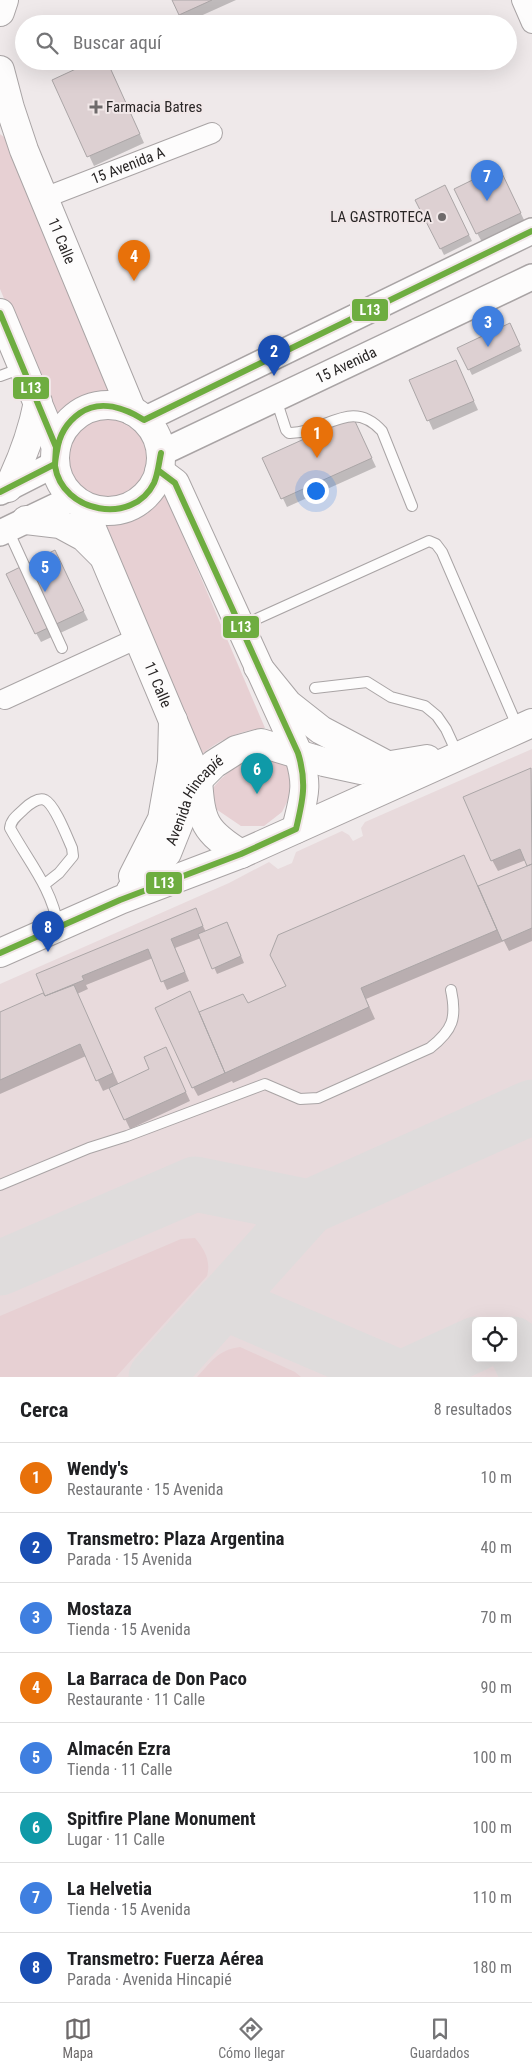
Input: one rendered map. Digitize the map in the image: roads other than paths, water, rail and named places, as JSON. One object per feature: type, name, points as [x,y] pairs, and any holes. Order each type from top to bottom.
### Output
[{"type":"main road","points":[[0,12],[4,0]]},
{"type":"main road","name":"11 Calle","points":[[0,70],[24,150],[138,415]]},
{"type":"main road","points":[[0,124],[6,128],[24,150]]},
{"type":"main road","points":[[0,313],[11,372],[38,402],[56,455],[61,483],[78,501],[100,511],[120,510],[138,502],[151,489],[160,462]]},
{"type":"main road","points":[[4,490],[23,457],[38,402]]},
{"type":"main road","points":[[56,455],[62,432],[72,419],[85,410],[100,406],[117,406],[138,415],[155,435],[160,462],[175,483],[297,752],[305,774],[306,784],[296,829]]},
{"type":"main road","name":"11 Calle","points":[[78,501],[104,557],[198,780],[200,810],[205,823],[217,838],[241,854]]},
{"type":"main road","points":[[11,527],[60,524],[84,537],[104,557]]},
{"type":"main road","points":[[258,667],[288,704],[322,730],[389,766]]},
{"type":"main road","points":[[120,900],[162,819],[172,762],[173,720]]},
{"type":"main road","name":"Avenida Hincapié","points":[[0,953],[120,900],[241,854],[462,752],[525,726]]},
{"type":"main road","name":"Avenida Hincapié","points":[[120,900],[156,866],[166,853],[183,813],[188,795],[198,780],[214,764],[236,750],[261,742],[324,762],[361,770],[462,752]]},
{"type":"street","points":[[522,0],[532,23]]},
{"type":"street","name":"15 Avenida A","points":[[44,198],[212,133]]},
{"type":"street","points":[[138,415],[532,231]]},
{"type":"street","name":"15 Avenida","points":[[160,462],[276,398],[532,277]]},
{"type":"street","points":[[4,490],[56,455]]},
{"type":"street","points":[[11,527],[78,501]]},
{"type":"street","points":[[5,698],[138,638]]},
{"type":"lane","points":[[276,398],[286,430],[289,433],[354,415],[367,418],[375,423],[382,431],[412,506]]},
{"type":"lane","points":[[11,527],[62,648]]},
{"type":"lane","points":[[240,627],[429,542],[436,544],[442,552],[525,726]]},
{"type":"lane","points":[[315,688],[367,682],[391,697],[425,706],[437,716],[462,752]]},
{"type":"lane","points":[[45,884],[73,856],[72,848],[53,809],[45,800],[40,799],[28,806],[10,825],[21,848],[45,884],[56,911],[58,927]]},
{"type":"lane","points":[[0,1185],[89,1148],[128,1136],[265,1084],[300,1099],[318,1098],[430,1048],[443,1038],[452,1025],[455,1008],[451,990]]},
{"type":"place","name":"Farmacia Batres","points":[[96,107]]},
{"type":"place","name":"La Helvetia","points":[[487,201]]},
{"type":"place","name":"LA GASTROTECA","points":[[442,217]]},
{"type":"place","name":"La Barraca de Don Paco","points":[[134,281]]},
{"type":"place","name":"Mostaza","points":[[488,347]]},
{"type":"place","name":"Transmetro: Plaza Argentina","points":[[274,376]]},
{"type":"place","name":"Wendy's","points":[[317,458]]},
{"type":"place","name":"Almacén Ezra","points":[[45,592]]},
{"type":"place","name":"Spitfire Plane Monument","points":[[257,794]]},
{"type":"place","name":"Transmetro: Fuerza Aérea","points":[[48,952]]}]
